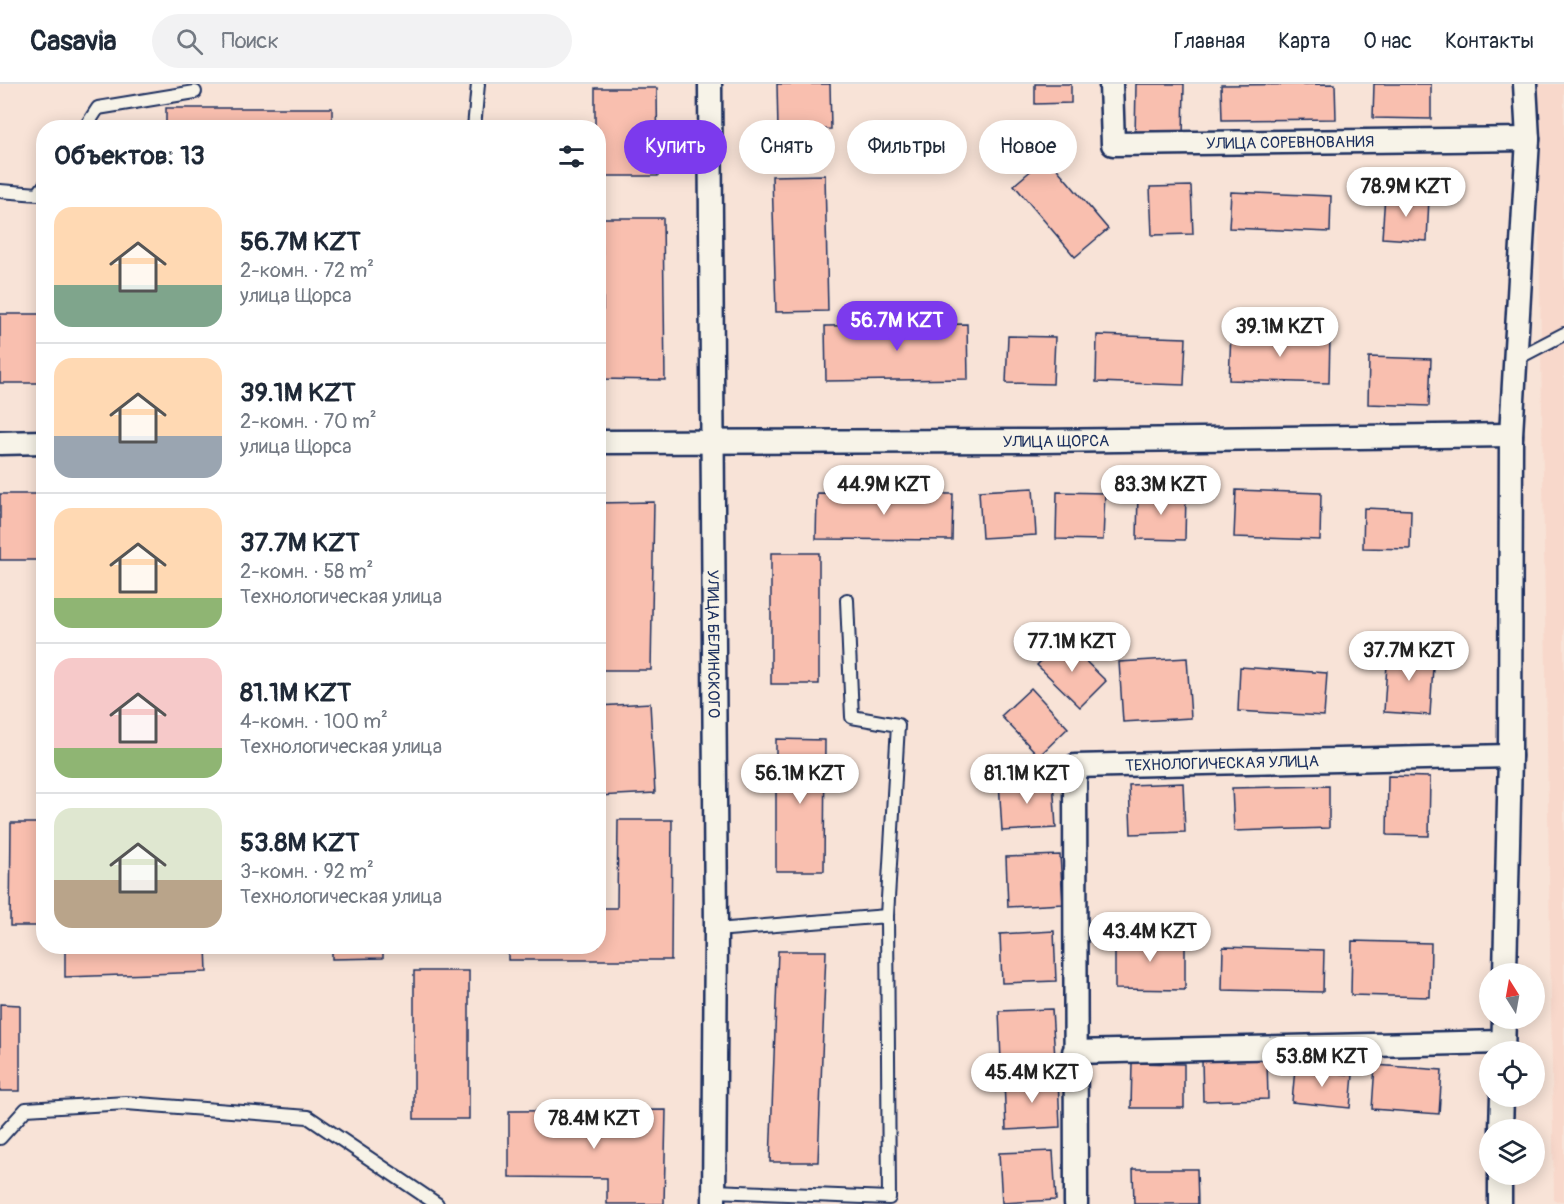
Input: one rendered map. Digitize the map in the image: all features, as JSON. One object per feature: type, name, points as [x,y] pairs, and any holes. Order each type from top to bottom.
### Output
[{"type":"street","name":"УЛИЦА БЕЛИНСКОГО","points":[[710,84],[716,930],[714,1198]]},
{"type":"street","name":"УЛИЦА СОРЕВНОВАНИЯ","points":[[1111,84],[1113,144],[1528,140]]},
{"type":"street","points":[[1505,963],[1510,756],[1511,435],[1528,140],[1525,84]]},
{"type":"street","name":"УЛИЦА ЩОРСА","points":[[606,442],[1511,435]]},
{"type":"street","points":[[0,443],[36,442]]},
{"type":"street","name":"ТЕХНОЛОГИЧЕСКАЯ УЛИЦА","points":[[1076,1204],[1075,766],[1510,756]]},
{"type":"street","points":[[1074,1052],[1479,1047]]},
{"type":"street","points":[[1500,1185],[1500,1204]]},
{"type":"lane","points":[[475,120],[478,84]]},
{"type":"lane","points":[[90,120],[98,108],[195,92]]},
{"type":"lane","points":[[0,191],[36,194]]},
{"type":"lane","points":[[1516,359],[1564,334]]},
{"type":"lane","points":[[714,1198],[889,1198],[887,916],[898,724],[852,717],[846,600]]},
{"type":"lane","points":[[716,930],[887,916]]},
{"type":"lane","points":[[0,1138],[26,1108],[126,1103],[308,1117],[437,1204]]},
{"type":"shaded area","points":[[1537,84],[1564,84],[1564,1201],[1554,1201]]},
{"type":"building","points":[[777,84],[830,84],[831,120],[778,120]]},
{"type":"building","points":[[1035,84],[1071,84],[1071,103],[1035,104]]},
{"type":"building","points":[[1136,84],[1184,84],[1183,139],[1135,138]]},
{"type":"building","points":[[1335,84],[1336,119],[1222,120],[1221,85]]},
{"type":"building","points":[[1374,84],[1431,84],[1431,119],[1373,118]]},
{"type":"building","points":[[595,88],[657,88],[657,120],[624,120],[624,174],[658,174],[658,176],[606,176],[606,120],[595,120]]},
{"type":"building","points":[[166,108],[332,108],[332,120],[166,120]]},
{"type":"building","points":[[1027,174],[1061,174],[1108,229],[1075,257],[1014,185]]},
{"type":"building","points":[[825,175],[828,311],[776,312],[772,176]]},
{"type":"building","points":[[1191,186],[1193,234],[1152,235],[1150,187]]},
{"type":"building","points":[[1231,192],[1331,196],[1330,232],[1229,228]]},
{"type":"building","points":[[1385,195],[1429,198],[1427,241],[1382,238]]},
{"type":"building","points":[[606,218],[663,218],[665,380],[606,379]]},
{"type":"building","points":[[0,314],[36,314],[36,383],[0,383]]},
{"type":"building","points":[[967,324],[968,379],[826,381],[825,326]]},
{"type":"building","points":[[1231,333],[1330,336],[1329,383],[1229,380]]},
{"type":"building","points":[[1097,335],[1186,338],[1184,385],[1096,382]]},
{"type":"building","points":[[1008,336],[1055,337],[1053,384],[1006,383]]},
{"type":"building","points":[[1369,357],[1431,359],[1429,406],[1368,404]]},
{"type":"building","points":[[1033,488],[1036,535],[982,538],[979,491]]},
{"type":"building","points":[[1236,490],[1321,493],[1320,540],[1234,537]]},
{"type":"building","points":[[1057,492],[1105,493],[1103,540],[1056,539]]},
{"type":"building","points":[[1138,492],[1186,493],[1185,540],[1137,539]]},
{"type":"building","points":[[817,493],[953,494],[952,540],[816,539]]},
{"type":"building","points":[[0,494],[36,494],[36,560],[0,560]]},
{"type":"building","points":[[654,502],[651,670],[606,670],[606,503]]},
{"type":"building","points":[[1364,508],[1411,510],[1410,549],[1363,548]]},
{"type":"building","points":[[771,553],[819,553],[819,684],[771,684]]},
{"type":"building","points":[[1063,639],[1106,681],[1080,707],[1037,665]]},
{"type":"building","points":[[1388,648],[1434,651],[1430,715],[1384,712]]},
{"type":"building","points":[[1187,658],[1191,718],[1123,722],[1119,662]]},
{"type":"building","points":[[1240,667],[1327,673],[1324,716],[1238,711]]},
{"type":"building","points":[[1031,688],[1068,728],[1039,756],[1001,716]]},
{"type":"building","points":[[650,703],[655,793],[606,796],[606,706]]},
{"type":"building","points":[[776,739],[825,740],[824,871],[776,871]]},
{"type":"building","points":[[1388,776],[1430,777],[1429,836],[1387,835]]},
{"type":"building","points":[[1053,779],[1056,828],[1002,831],[999,781]]},
{"type":"building","points":[[1183,783],[1185,832],[1131,834],[1129,785]]},
{"type":"building","points":[[1329,786],[1329,828],[1234,831],[1232,788]]},
{"type":"building","points":[[618,820],[672,820],[671,960],[508,960],[508,954],[606,954],[606,908],[617,908]]},
{"type":"building","points":[[11,823],[36,823],[36,926],[10,926]]},
{"type":"building","points":[[1060,855],[1063,904],[1008,907],[1006,857]]},
{"type":"building","points":[[1054,931],[1056,981],[1002,983],[1000,934]]},
{"type":"building","points":[[1115,936],[1185,937],[1185,990],[1115,989]]},
{"type":"building","points":[[1352,941],[1431,943],[1430,997],[1351,995]]},
{"type":"building","points":[[1223,947],[1324,950],[1323,992],[1222,990]]},
{"type":"building","points":[[778,951],[826,951],[818,1162],[770,1162]]},
{"type":"building","points":[[65,954],[206,954],[207,972],[65,977]]},
{"type":"building","points":[[332,954],[383,954],[383,958],[332,959]]},
{"type":"building","points":[[414,971],[469,971],[469,1119],[414,1119]]},
{"type":"building","points":[[0,1004],[20,1005],[20,1091],[0,1091]]},
{"type":"building","points":[[1052,1009],[1055,1059],[1001,1061],[999,1011]]},
{"type":"building","points":[[1267,1059],[1268,1099],[1203,1101],[1202,1061]]},
{"type":"building","points":[[1132,1063],[1184,1064],[1184,1108],[1131,1108]]},
{"type":"building","points":[[1375,1065],[1442,1070],[1439,1114],[1372,1109]]},
{"type":"building","points":[[1295,1068],[1353,1075],[1350,1108],[1292,1102]]},
{"type":"building","points":[[1058,1078],[1060,1127],[1006,1130],[1004,1080]]},
{"type":"building","points":[[666,1110],[664,1204],[607,1204],[607,1178],[509,1177],[509,1111]]},
{"type":"building","points":[[1053,1151],[1056,1200],[1002,1203],[999,1153]]},
{"type":"building","points":[[1133,1169],[1197,1169],[1198,1204],[1134,1204]]}]
